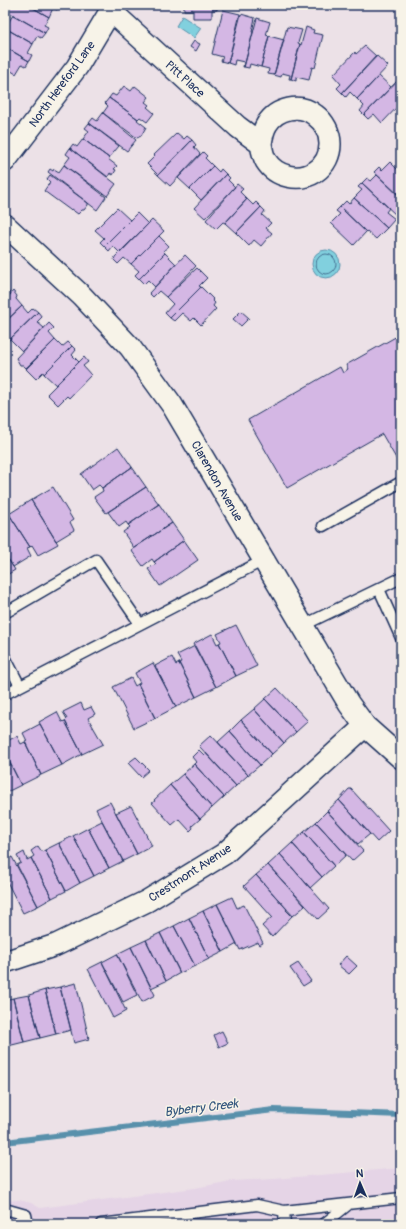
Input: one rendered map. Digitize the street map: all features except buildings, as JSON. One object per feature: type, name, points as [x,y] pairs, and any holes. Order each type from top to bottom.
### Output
[{"type":"street","name":"Pitt Place","points":[[113,8],[238,126],[261,144]]},
{"type":"street","name":"North Hereford Lane","points":[[5,161],[77,67],[113,8]]},
{"type":"street","name":"Clarendon Avenue","points":[[5,225],[82,296],[130,347],[172,405],[349,704],[365,726],[401,758]]},
{"type":"street","name":"Crestmont Avenue","points":[[5,962],[56,945],[147,901],[224,854],[365,726]]},
{"type":"lane","points":[[323,526],[401,482]]},
{"type":"lane","points":[[5,612],[96,560],[140,624]]},
{"type":"lane","points":[[5,694],[264,560]]},
{"type":"lane","points":[[302,626],[401,578]]},
{"type":"lane","points":[[379,589],[401,638]]},
{"type":"lane","points":[[5,657],[20,686]]},
{"type":"lane","points":[[101,1224],[257,1205],[284,1210],[401,1198]]},
{"type":"lane","points":[[324,1224],[349,1204]]},
{"type":"lane","points":[[5,1209],[26,1215],[28,1224]]},
{"type":"lane","points":[[284,1210],[285,1224]]},
{"type":"shaded area","points":[[401,1168],[401,1218],[366,1221],[366,1224],[5,1224],[5,1201],[19,1200],[31,1203],[40,1208],[195,1188],[231,1181],[274,1179]]},
{"type":"water","points":[[182,16],[201,28],[194,38],[176,26]]},
{"type":"water","points":[[326,250],[336,254],[340,264],[336,274],[326,278],[316,274],[312,264],[316,254]]},
{"type":"waterway","name":"Byberry Creek","points":[[5,1142],[274,1110],[401,1115]]}]
